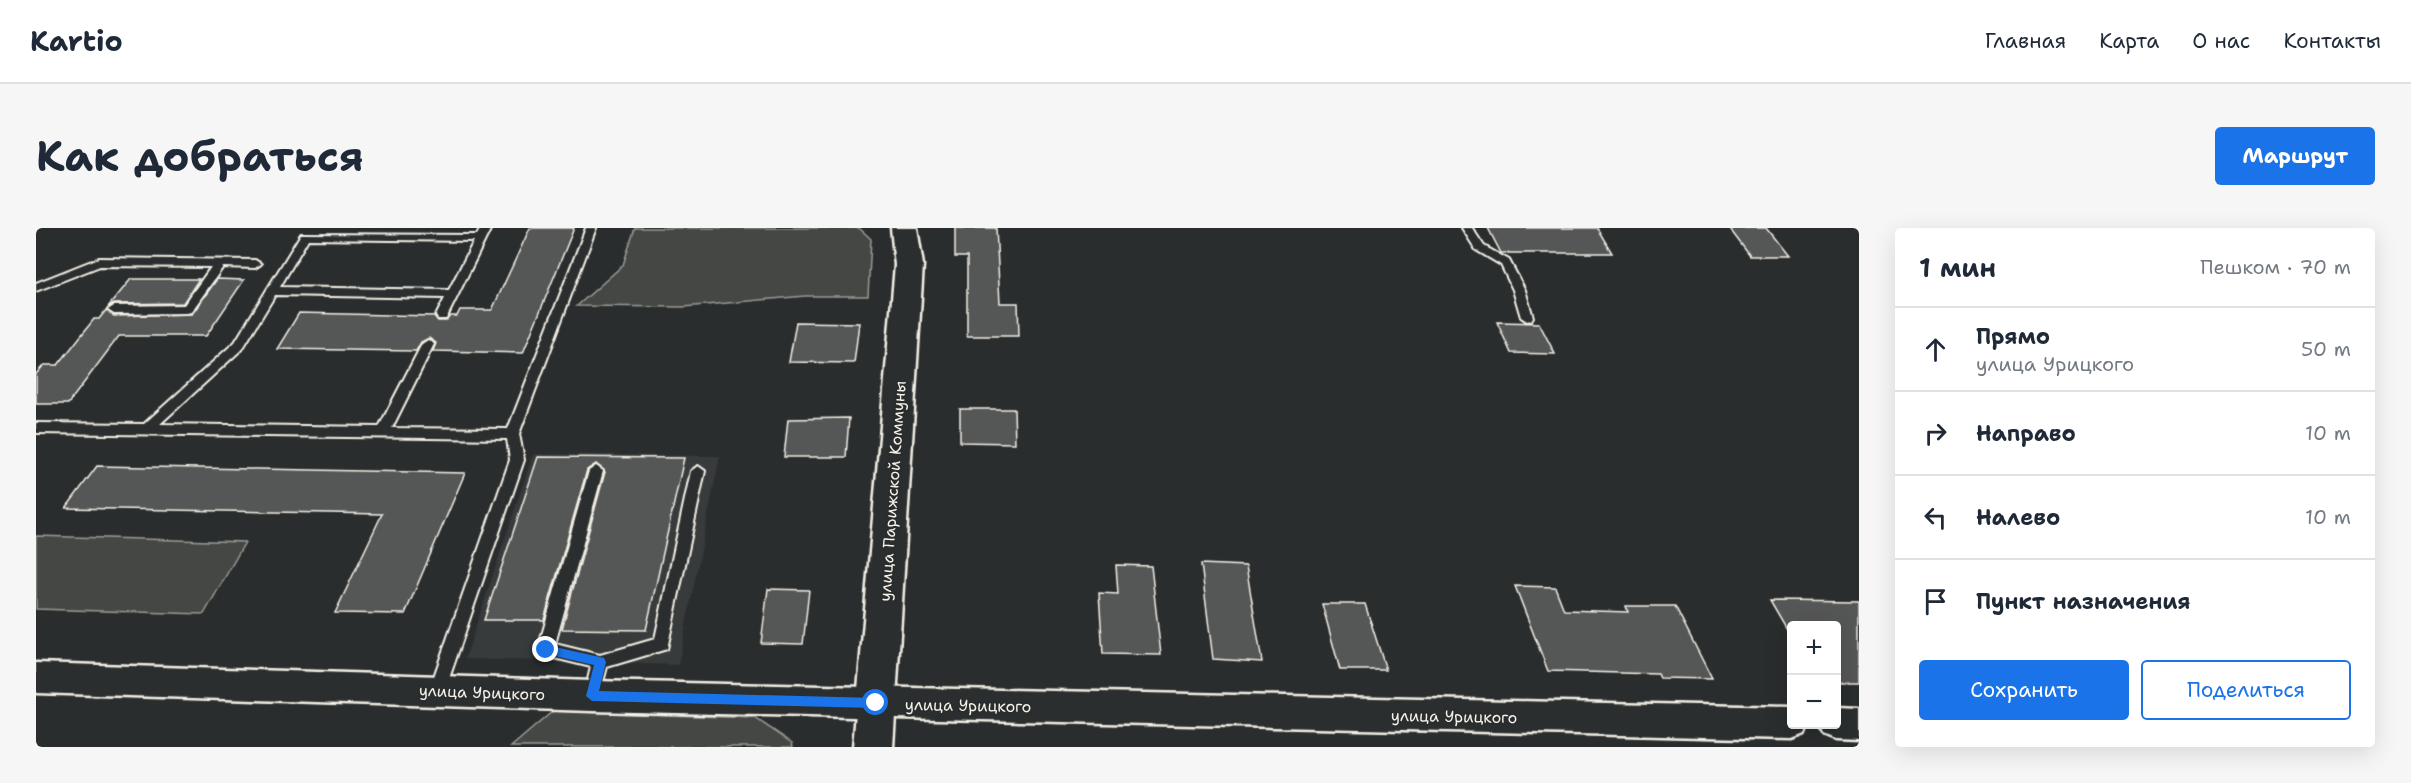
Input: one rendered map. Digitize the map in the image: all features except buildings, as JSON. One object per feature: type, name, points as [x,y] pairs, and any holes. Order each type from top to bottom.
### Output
[{"type":"highway","name":"улица Парижской Коммуны","points":[[873,747],[909,265],[906,231]]},
{"type":"street","name":"улица Урицкого","points":[[36,678],[592,696],[1787,723]]},
{"type":"street","points":[[1841,724],[1859,725]]},
{"type":"lane","points":[[437,691],[517,460],[513,434],[591,228]]},
{"type":"lane","points":[[1467,228],[1480,248],[1505,263],[1519,290],[1527,317]]},
{"type":"lane","points":[[147,429],[239,345],[305,236],[484,233],[442,316]]},
{"type":"lane","points":[[36,286],[99,262],[255,264]]},
{"type":"lane","points":[[114,310],[187,309],[220,263]]},
{"type":"lane","points":[[273,291],[453,294]]},
{"type":"lane","points":[[383,432],[428,344]]},
{"type":"lane","points":[[36,428],[513,434]]},
{"type":"lane","points":[[596,471],[546,650],[600,662],[662,644],[699,471]]},
{"type":"lane","points":[[592,696],[600,662]]},
{"type":"shaded area","points":[[635,228],[859,228],[871,239],[868,296],[805,296],[684,307],[577,306],[623,265]]},
{"type":"shaded area","points":[[533,454],[720,456],[678,665],[465,659]]},
{"type":"shaded area","points":[[36,536],[245,542],[204,614],[36,609]]},
{"type":"shaded area","points":[[553,711],[755,718],[792,743],[793,747],[511,747]]},
{"type":"route","points":[[546,650],[600,662],[592,696],[876,703]]}]
